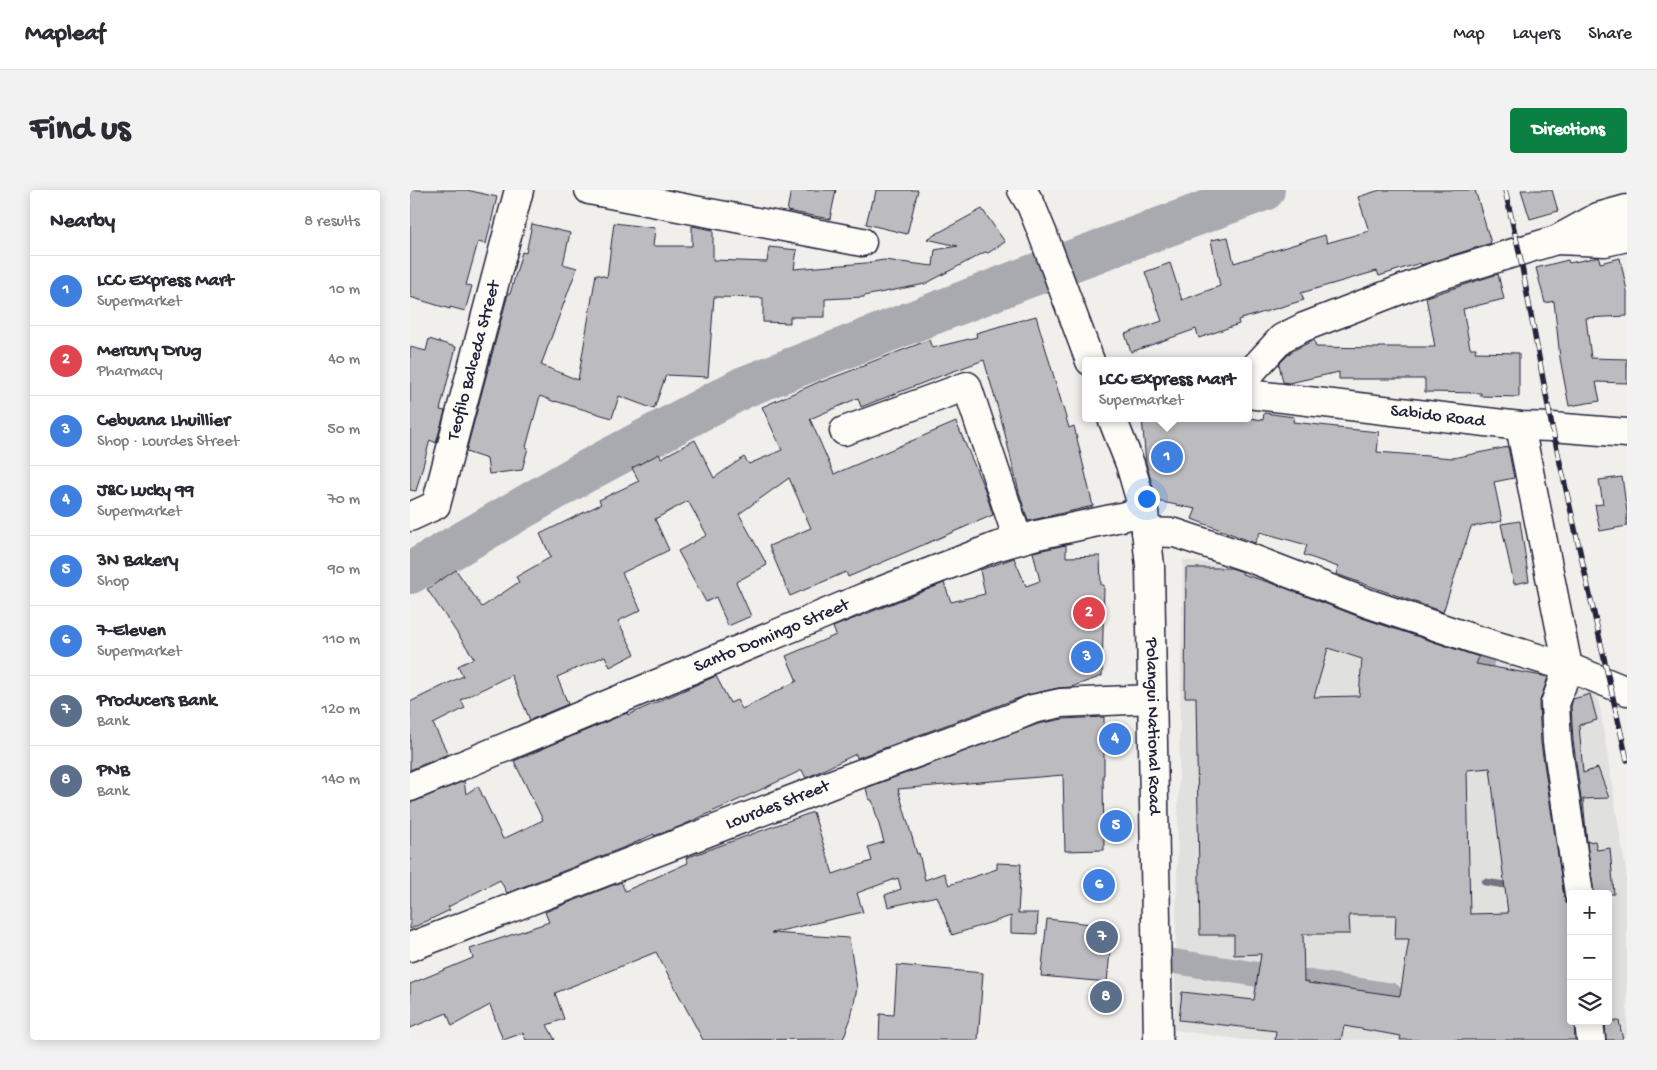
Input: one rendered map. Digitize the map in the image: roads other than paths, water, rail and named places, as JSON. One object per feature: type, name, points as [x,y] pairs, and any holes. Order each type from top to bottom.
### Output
[{"type":"street","name":"Teofilo Balceda Street","points":[[410,517],[436,504],[518,190]]},
{"type":"street","points":[[589,190],[862,242]]},
{"type":"street","points":[[1022,190],[1031,205],[1042,232],[1088,357]]},
{"type":"street","points":[[1252,371],[1282,338],[1304,327],[1431,278],[1556,240],[1598,216],[1627,209]]},
{"type":"street","points":[[1556,240],[1606,242],[1627,237]]},
{"type":"street","points":[[844,431],[967,386],[1018,540]]},
{"type":"street","name":"Sabido Road","points":[[1252,394],[1520,426],[1627,433]]},
{"type":"street","name":"Polangui National Road","points":[[1114,422],[1130,464],[1145,522],[1150,566],[1158,1040]]},
{"type":"street","points":[[1520,426],[1568,667],[1555,704],[1557,742],[1578,890]]},
{"type":"street","name":"Santo Domingo Street","points":[[410,787],[865,597],[995,548],[1018,540],[1145,522],[1250,558],[1385,609],[1474,639],[1568,667],[1627,691]]},
{"type":"street","name":"Lourdes Street","points":[[410,947],[836,783],[1014,718],[1033,709],[1061,703],[1152,699]]},
{"type":"street","points":[[1589,1025],[1591,1040]]},
{"type":"waterway","points":[[410,573],[581,474],[744,387],[1020,280],[1264,190]]},
{"type":"waterway","points":[[1460,638],[1483,645],[1478,699]]},
{"type":"waterway","points":[[1485,882],[1512,886]]},
{"type":"waterway","points":[[1171,961],[1390,995]]},
{"type":"railway","points":[[1505,190],[1519,251],[1552,427],[1627,760]]},
{"type":"place","name":"LCC Express Mart","points":[[1167,457]]},
{"type":"place","name":"Mercury Drug","points":[[1089,613]]},
{"type":"place","name":"Cebuana Lhuillier","points":[[1087,657]]},
{"type":"place","name":"J&C Lucky 99","points":[[1115,739]]},
{"type":"place","name":"3N Bakery","points":[[1116,826]]},
{"type":"place","name":"7-Eleven","points":[[1099,885]]},
{"type":"place","name":"Producers Bank","points":[[1102,937]]},
{"type":"place","name":"PNB","points":[[1106,997]]}]
